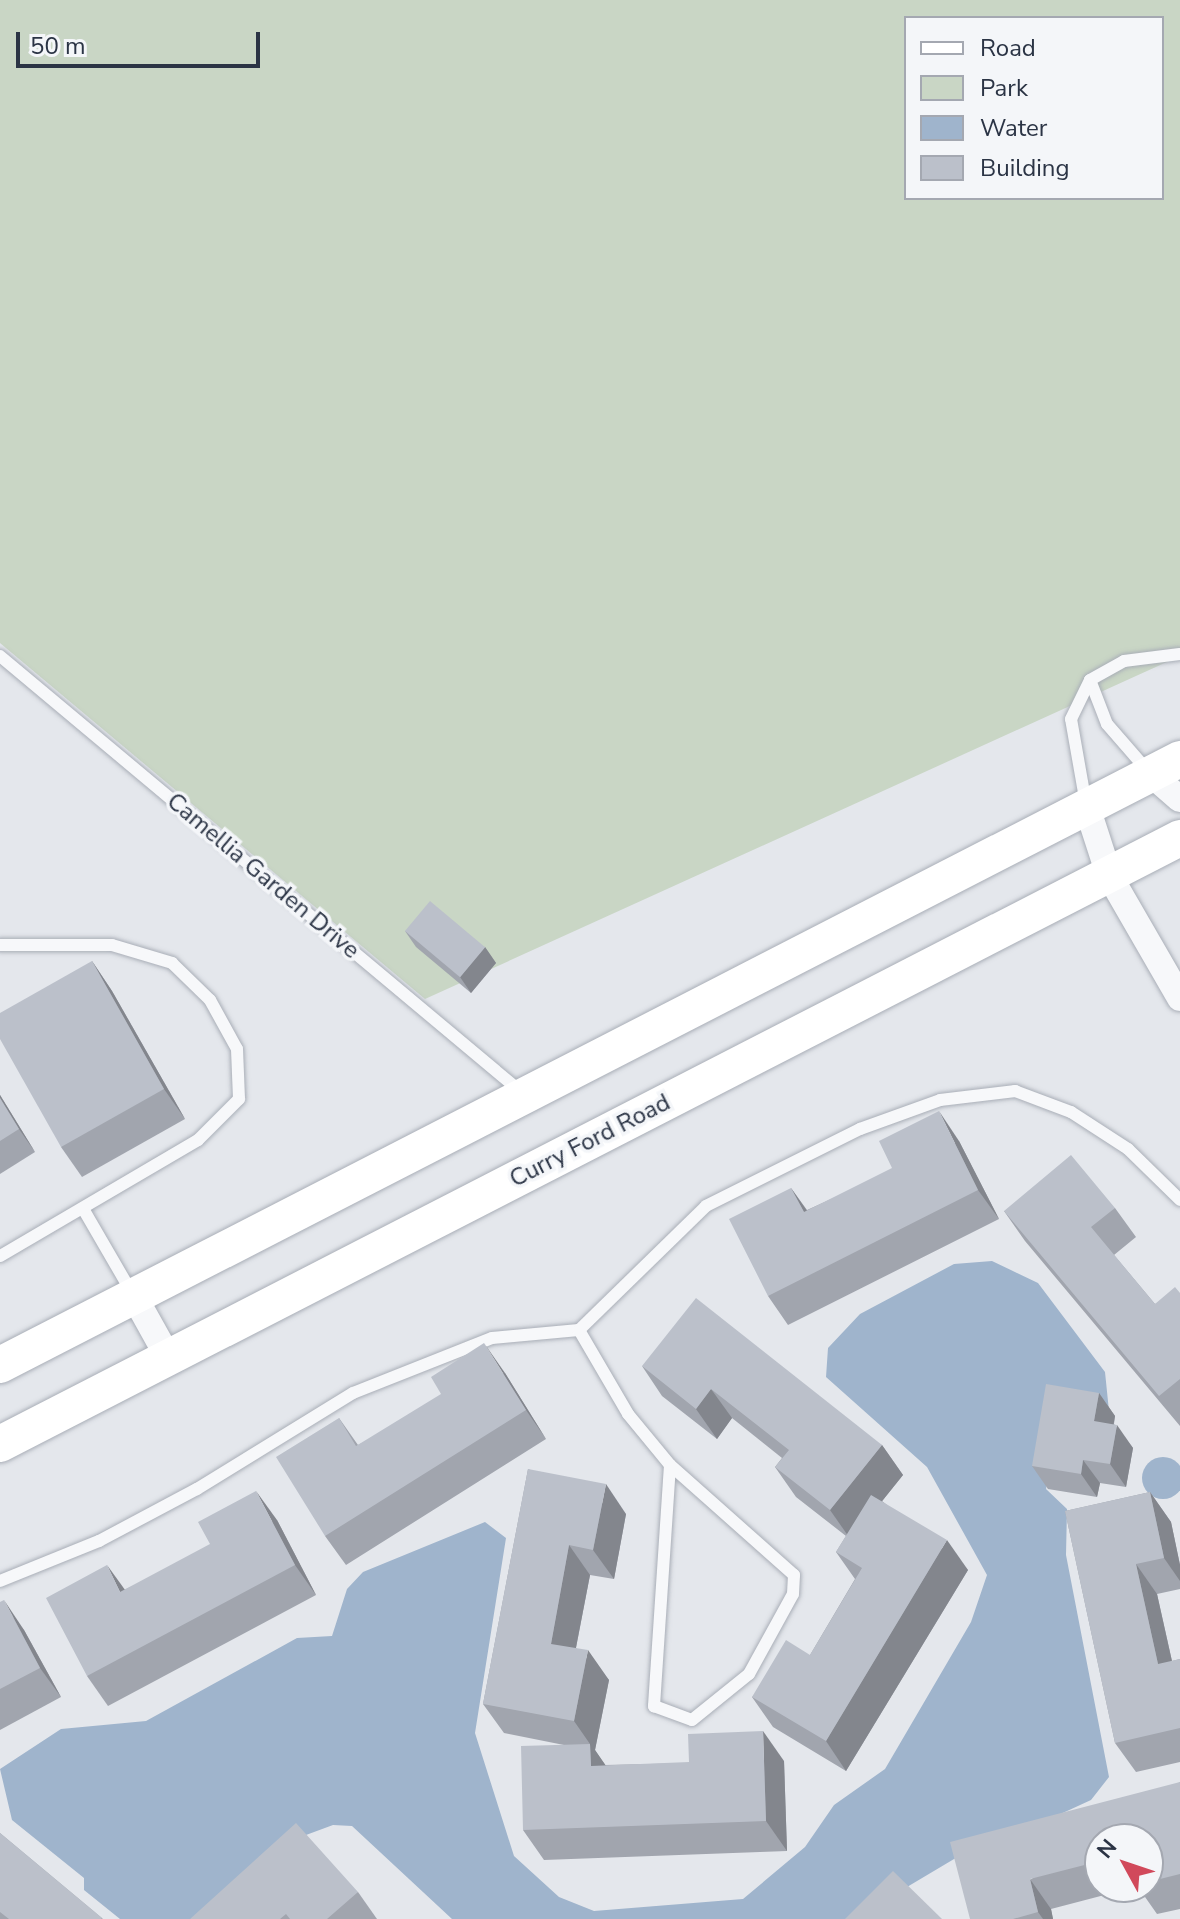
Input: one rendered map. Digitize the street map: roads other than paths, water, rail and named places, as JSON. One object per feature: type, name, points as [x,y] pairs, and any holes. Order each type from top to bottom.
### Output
[{"type":"main road","points":[[0,1365],[527,1097],[1165,766]]},
{"type":"main road","name":"Curry Ford Road","points":[[0,1444],[1180,838]]},
{"type":"street","points":[[1165,766],[1180,799]]},
{"type":"street","points":[[1087,807],[1109,875],[1180,998]]},
{"type":"street","points":[[134,1296],[168,1357]]},
{"type":"lane","points":[[1087,807],[1071,719],[1090,680],[1124,661],[1180,654]]},
{"type":"lane","name":"Camellia Garden Drive","points":[[0,656],[527,1097]]},
{"type":"lane","points":[[1090,680],[1107,724],[1165,766]]},
{"type":"lane","points":[[0,945],[112,945],[172,963],[210,1000],[237,1049],[239,1099],[198,1140],[85,1212],[0,1256]]},
{"type":"lane","points":[[0,1581],[155,1512],[353,1393],[492,1338],[579,1330],[706,1206],[860,1129],[940,1100],[1015,1091],[1071,1112],[1128,1149],[1180,1200]]},
{"type":"lane","points":[[85,1212],[134,1296]]},
{"type":"lane","points":[[579,1330],[628,1414],[670,1465],[794,1575],[793,1594],[749,1674],[692,1720],[654,1706],[670,1465]]},
{"type":"water","points":[[992,1261],[1038,1283],[1105,1372],[1109,1411],[1062,1407],[1046,1489],[1067,1509],[1066,1555],[1109,1777],[1091,1800],[1002,1841],[986,1840],[907,1887],[869,1919],[452,1919],[352,1826],[333,1825],[306,1835],[204,1919],[120,1919],[84,1890],[84,1878],[12,1820],[0,1769],[61,1729],[146,1721],[297,1638],[332,1636],[347,1589],[363,1572],[485,1522],[506,1538],[475,1733],[514,1856],[559,1897],[594,1911],[743,1899],[805,1847],[834,1805],[885,1769],[971,1622],[987,1575],[927,1467],[826,1377],[828,1348],[860,1314],[954,1264]]},
{"type":"water","points":[[1163,1457],[1181,1467],[1181,1489],[1178,1493],[1163,1499],[1148,1493],[1142,1478],[1148,1463]]}]
